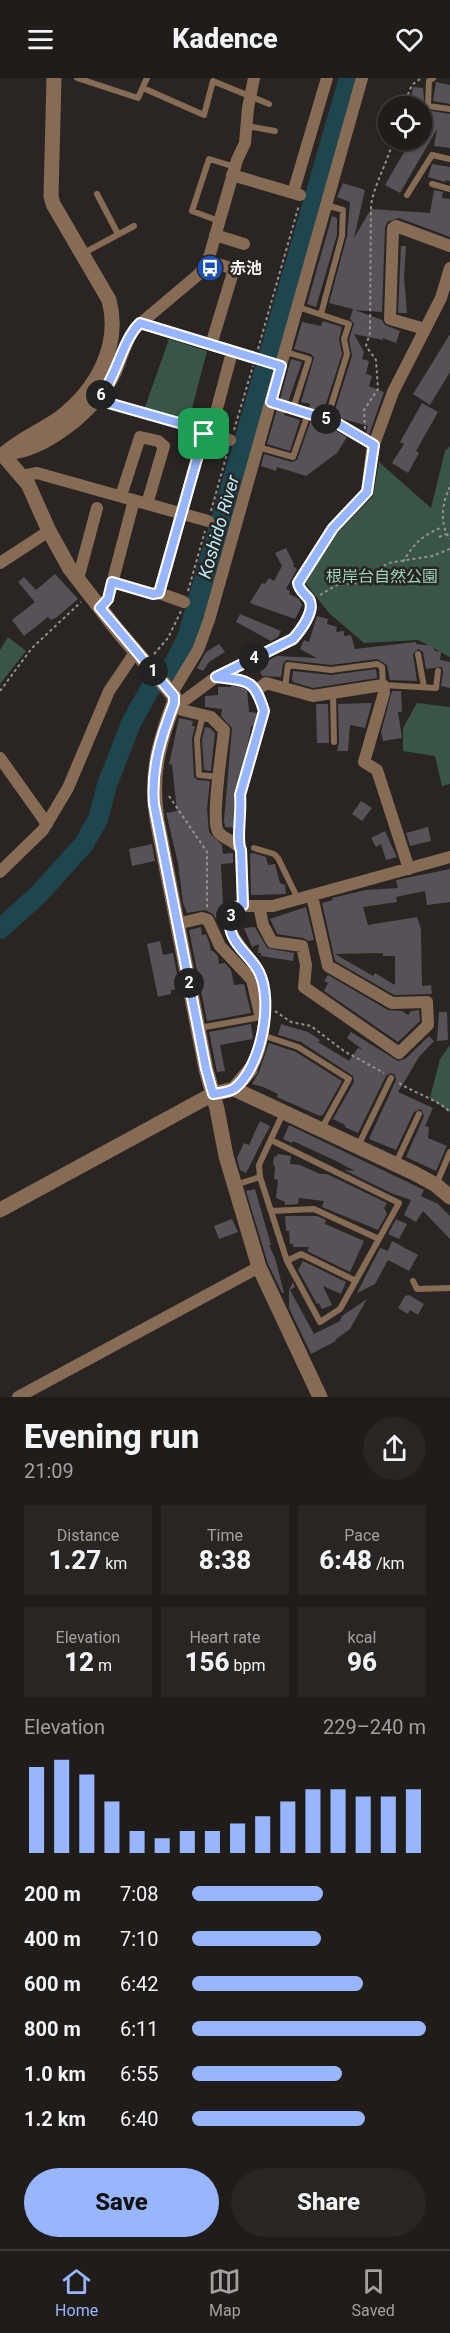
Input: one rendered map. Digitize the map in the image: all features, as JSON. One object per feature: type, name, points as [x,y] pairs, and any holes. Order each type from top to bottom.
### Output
[{"type":"street","points":[[2,454],[15,444],[44,429],[78,402],[89,389],[107,357],[113,331],[114,317],[109,300],[56,211],[51,196],[54,78]]},
{"type":"street","points":[[2,454],[25,452],[65,430],[98,400],[115,374],[130,335],[140,323],[199,274],[208,261],[233,171],[245,143],[254,78]]},
{"type":"street","points":[[233,171],[297,195],[327,78]]},
{"type":"street","points":[[320,1397],[259,1266],[235,1185],[198,1028],[153,790],[158,747],[172,695],[198,650],[209,620],[271,402],[279,365],[286,352],[362,78]]},
{"type":"street","points":[[425,329],[390,319],[393,228],[396,226],[450,246]]},
{"type":"street","points":[[215,235],[244,244]]},
{"type":"street","points":[[208,261],[234,269],[211,345]]},
{"type":"street","points":[[172,695],[185,700],[216,677],[293,639],[311,609],[310,601],[298,588],[298,583],[333,528],[367,492],[374,445],[393,392],[441,298],[450,268]]},
{"type":"street","points":[[140,323],[256,358]]},
{"type":"street","points":[[184,602],[159,593],[180,513],[232,352]]},
{"type":"street","points":[[207,434],[231,440]]},
{"type":"street","points":[[121,496],[140,437],[158,441],[164,446],[147,504]]},
{"type":"street","points":[[2,454],[22,476],[49,531],[78,579],[182,710],[211,717],[224,730],[216,815],[217,830],[220,835],[237,843],[241,850],[243,905]]},
{"type":"street","points":[[22,476],[38,473],[208,521]]},
{"type":"street","points":[[100,608],[108,599],[134,500]]},
{"type":"street","points":[[78,579],[98,508]]},
{"type":"street","points":[[0,563],[49,531]]},
{"type":"street","points":[[0,872],[39,836],[68,788],[109,691],[143,660]]},
{"type":"street","points":[[256,691],[266,683],[313,696],[384,685],[384,693],[364,762],[377,770],[409,869]]},
{"type":"street","points":[[2,763],[47,824]]},
{"type":"street","points":[[0,1209],[213,1094],[234,1089],[250,1070],[255,1060],[266,1004],[260,973],[232,935],[230,927],[233,911],[237,906],[273,906],[450,857]]},
{"type":"street","points":[[259,906],[263,925],[272,942],[302,946],[306,965],[304,987],[399,1053],[428,1025],[427,1002],[392,1003],[328,966],[312,896]]},
{"type":"street","points":[[177,924],[202,918],[208,920],[220,946],[252,980],[262,1026]]},
{"type":"street","points":[[234,1089],[395,1164],[436,1185],[450,1197]]},
{"type":"street","points":[[18,1397],[259,1266]]},
{"type":"lane","points":[[78,78],[138,98],[147,78]]},
{"type":"lane","points":[[433,78],[429,81],[428,106],[450,109]]},
{"type":"lane","points":[[143,88],[204,115],[213,81],[269,104]]},
{"type":"lane","points":[[247,126],[275,131]]},
{"type":"lane","points":[[407,195],[432,155],[450,159]]},
{"type":"lane","points":[[219,222],[192,212],[209,159],[233,171]]},
{"type":"lane","points":[[432,184],[450,189]]},
{"type":"lane","points":[[97,194],[118,234]]},
{"type":"lane","points":[[321,314],[342,236],[343,210],[326,205]]},
{"type":"lane","points":[[82,254],[134,226]]},
{"type":"lane","points":[[298,307],[349,324],[344,339],[347,354],[327,419]]},
{"type":"lane","points":[[286,352],[309,359],[293,409]]},
{"type":"lane","points":[[256,358],[279,365]]},
{"type":"lane","points":[[98,400],[200,429],[207,434]]},
{"type":"lane","points":[[271,402],[327,419],[374,445]]},
{"type":"lane","points":[[258,447],[293,457],[308,414]]},
{"type":"lane","points":[[112,582],[153,594],[159,593]]},
{"type":"lane","points":[[418,654],[424,687]]},
{"type":"lane","points":[[285,688],[288,665],[331,670],[377,664],[382,667],[384,685],[436,688],[438,671]]},
{"type":"lane","points":[[216,677],[249,682],[263,705]]},
{"type":"lane","points":[[333,693],[334,742]]},
{"type":"lane","points":[[203,715],[197,739],[199,775],[220,777]]},
{"type":"lane","points":[[254,848],[274,854],[278,858],[298,899]]},
{"type":"lane","points":[[198,1028],[262,1026],[349,1079],[321,1129]]},
{"type":"lane","points":[[357,1147],[391,1078]]},
{"type":"lane","points":[[271,1140],[399,1203],[340,1309],[320,1322],[287,1261],[260,1177],[259,1165],[284,1111]]},
{"type":"lane","points":[[395,1164],[419,1114]]},
{"type":"lane","points":[[436,1185],[450,1152]]},
{"type":"lane","points":[[235,1185],[260,1177]]},
{"type":"lane","points":[[271,1211],[314,1209],[379,1239]]},
{"type":"lane","points":[[287,1261],[301,1254],[356,1281]]},
{"type":"lane","points":[[413,1281],[417,1289],[450,1288]]},
{"type":"path","points":[[407,96],[412,85],[422,78]]},
{"type":"path","points":[[361,437],[365,428],[364,410],[378,389],[376,360],[366,345],[370,333],[371,205],[391,150]]},
{"type":"path","points":[[143,660],[159,650],[168,638],[184,602],[256,358],[297,195]]},
{"type":"path","points":[[450,487],[442,516],[443,527],[450,539]]},
{"type":"path","points":[[403,562],[412,545],[443,527]]},
{"type":"path","points":[[439,537],[446,534]]},
{"type":"path","points":[[310,601],[337,585],[360,584],[387,563],[432,556],[450,549]]},
{"type":"path","points":[[0,691],[32,648],[90,594]]},
{"type":"path","points":[[237,843],[242,810],[240,795],[265,716],[263,705]]},
{"type":"path","points":[[167,794],[207,852],[208,920]]},
{"type":"path","points":[[266,1004],[291,1022],[311,1026],[344,1051],[411,1090],[438,1101],[450,1112]]},
{"type":"green space","points":[[169,339],[207,351],[188,424],[144,410]]},
{"type":"green space","name":"根岸台自然公園","points":[[450,446],[450,657],[418,640],[364,643],[330,614],[305,583],[338,532],[373,496],[379,462],[431,508],[445,451]]},
{"type":"green space","points":[[8,637],[26,651],[0,684],[0,650]]},
{"type":"green space","points":[[417,703],[450,707],[450,784],[442,786],[435,756],[403,751],[403,728]]},
{"type":"green space","points":[[450,1045],[450,1112],[430,1098],[440,1059]]},
{"type":"building","points":[[436,82],[450,85],[450,104],[433,101]]},
{"type":"building","points":[[413,87],[423,88],[424,96],[412,96]]},
{"type":"building","points":[[432,111],[450,114],[450,148],[434,146],[437,129],[432,138]]},
{"type":"building","points":[[405,150],[425,150],[400,193],[385,185]]},
{"type":"building","points":[[432,164],[450,167],[450,181],[445,180],[445,182],[428,177]]},
{"type":"building","points":[[343,183],[365,190],[354,238],[371,209],[430,213],[434,190],[443,192],[442,198],[450,199],[450,237],[399,218],[387,222],[382,312],[355,310],[382,320],[385,325],[400,331],[396,343],[383,338],[383,340],[354,334],[364,352],[362,359],[369,361],[366,374],[372,376],[369,386],[384,392],[369,435],[366,433],[368,426],[333,416],[352,356],[349,339],[354,324],[350,319],[353,309],[329,303],[347,236],[350,202],[337,197]]},
{"type":"building","points":[[332,216],[337,218],[337,235],[316,307],[307,304]]},
{"type":"building","points":[[401,246],[406,246],[404,277],[407,313],[398,313]]},
{"type":"building","points":[[323,321],[342,327],[339,339],[342,354],[323,413],[309,408],[310,404],[301,402],[314,358],[311,354],[294,349],[302,322],[321,326]]},
{"type":"building","points":[[450,334],[450,372],[430,405],[413,394]]},
{"type":"building","points":[[291,359],[302,362],[288,402],[280,399]]},
{"type":"building","points":[[422,403],[438,412],[416,451],[419,453],[408,473],[392,463],[404,444],[400,442]]},
{"type":"building","points":[[277,409],[285,412],[284,415],[300,420],[290,451],[267,444]]},
{"type":"building","points":[[311,420],[326,425],[347,437],[337,453],[306,476],[277,467],[276,471],[261,466],[264,454],[292,462],[297,460]]},
{"type":"building","points":[[286,548],[293,566],[297,569],[286,589],[290,591],[289,594],[299,599],[302,605],[295,619],[250,603],[262,583],[265,584],[269,578],[274,581],[282,566],[275,553]]},
{"type":"building","points":[[55,574],[78,599],[57,617],[51,620],[48,617],[24,636],[12,620],[35,602],[18,582],[24,577],[36,590]]},
{"type":"building","points":[[240,614],[281,631],[278,637],[271,641],[236,622]]},
{"type":"building","points":[[317,616],[328,619],[327,624],[337,627],[336,632],[344,631],[344,636],[351,635],[355,649],[416,642],[416,644],[432,646],[435,651],[441,652],[440,660],[450,662],[450,688],[441,686],[442,667],[426,669],[423,652],[418,649],[413,654],[417,681],[390,680],[387,665],[377,659],[331,665],[286,660],[281,677],[262,676],[258,666],[277,656],[317,658],[300,649],[304,640],[309,642]]},
{"type":"building","points":[[219,644],[225,652],[209,662],[203,671],[197,668],[206,652]]},
{"type":"building","points":[[376,669],[377,678],[313,688],[293,682],[292,678],[293,671],[331,675]]},
{"type":"building","points":[[231,685],[247,689],[249,712],[260,713],[258,727],[251,726],[243,774],[240,774],[234,809],[238,810],[237,828],[225,827],[224,820],[232,728],[221,716],[222,709],[205,707],[205,696],[218,695],[218,687],[231,687]]},
{"type":"building","points":[[392,691],[401,691],[402,712],[398,712],[402,738],[383,741],[381,732]]},
{"type":"building","points":[[372,703],[365,728],[350,725],[348,751],[337,751],[339,742],[338,704]]},
{"type":"building","points":[[316,704],[328,704],[329,743],[317,743]]},
{"type":"building","points":[[179,718],[193,721],[192,726],[195,726],[192,739],[194,777],[198,780],[210,781],[207,809],[209,832],[222,845],[223,854],[233,853],[233,863],[221,864],[223,905],[225,906],[222,920],[216,919],[213,914],[205,910],[187,913],[183,903],[178,863],[166,813],[177,811],[172,764],[169,765]]},
{"type":"building","points":[[205,727],[215,733],[211,771],[204,770],[202,740]]},
{"type":"building","points":[[361,801],[372,808],[362,821],[352,814]]},
{"type":"building","points":[[428,827],[431,841],[410,846],[406,833]]},
{"type":"building","points":[[385,831],[397,857],[386,860],[381,844],[376,847],[371,838]]},
{"type":"building","points":[[152,844],[155,861],[132,866],[129,849]]},
{"type":"building","points":[[250,854],[266,857],[268,865],[275,864],[280,883],[285,885],[286,894],[251,895]]},
{"type":"building","points":[[450,869],[450,902],[427,905],[425,891],[396,897],[397,902],[363,907],[368,925],[417,917],[421,929],[422,986],[431,985],[432,994],[394,995],[335,961],[322,903],[333,900],[332,898],[366,890],[398,888],[396,880]],"holes":[[[383,953],[383,956],[395,956],[395,985],[375,973],[373,976],[335,954]]]},
{"type":"building","points":[[306,907],[314,940],[308,941],[303,938],[277,934],[270,919]]},
{"type":"building","points":[[201,927],[202,935],[206,934],[211,951],[218,956],[219,964],[225,963],[231,970],[234,985],[244,984],[251,1013],[207,1021],[189,930]]},
{"type":"building","points":[[255,927],[267,948],[294,953],[293,961],[261,956],[261,953],[258,953],[259,944],[252,947],[244,928]]},
{"type":"building","points":[[160,941],[163,955],[173,953],[180,989],[171,990],[171,994],[158,997],[147,944]]},
{"type":"building","points":[[328,975],[388,1010],[402,1011],[408,1015],[411,1011],[419,1010],[420,1021],[398,1042],[324,991],[328,983],[324,981]]},
{"type":"building","points":[[439,1012],[447,1012],[448,1040],[437,1041]]},
{"type":"building","points":[[251,1024],[253,1039],[220,1045],[225,1071],[217,1072],[209,1032]]},
{"type":"building","points":[[281,1024],[308,1032],[320,1040],[318,1042],[349,1061],[358,1048],[363,1050],[347,1038],[351,1032],[398,1061],[405,1059],[429,1036],[434,1041],[419,1057],[398,1092],[433,1108],[425,1126],[429,1127],[428,1138],[447,1146],[436,1171],[406,1157],[424,1116],[421,1109],[414,1112],[396,1150],[369,1139],[396,1080],[395,1075],[390,1073],[386,1076],[358,1133],[333,1119],[354,1082],[353,1076],[301,1042],[278,1035]]},
{"type":"building","points":[[269,1043],[296,1052],[342,1081],[323,1115],[320,1116],[277,1097],[278,1094],[252,1084],[259,1072]]},
{"type":"building","points":[[260,1121],[270,1126],[246,1173],[240,1170],[237,1158],[244,1143],[249,1145]]},
{"type":"building","points":[[289,1125],[424,1190],[421,1196],[438,1204],[450,1216],[450,1239],[423,1211],[416,1222],[404,1215],[411,1200],[344,1170],[355,1171],[334,1160],[293,1141],[292,1143],[283,1139]]},
{"type":"building","points":[[277,1154],[291,1156],[290,1164],[300,1165],[320,1174],[327,1174],[387,1203],[384,1208],[387,1214],[378,1230],[322,1207],[324,1201],[299,1198],[298,1204],[285,1205],[285,1202],[276,1198],[278,1180],[274,1179],[275,1166],[273,1165],[274,1156],[277,1157]]},
{"type":"building","points":[[255,1189],[284,1293],[268,1264],[246,1191]]},
{"type":"building","points":[[285,1216],[317,1216],[326,1220],[325,1224],[364,1241],[350,1272],[307,1251],[309,1247],[293,1247],[293,1244],[290,1244],[289,1231],[286,1231]]},
{"type":"building","points":[[232,1219],[238,1232],[219,1239],[214,1226]]},
{"type":"building","points":[[396,1219],[407,1224],[399,1239],[388,1234]]},
{"type":"building","points":[[392,1241],[418,1255],[409,1271],[388,1260],[375,1284],[357,1293],[380,1248],[388,1251]]},
{"type":"building","points":[[303,1261],[346,1282],[341,1294],[323,1286],[332,1305],[322,1309],[319,1303],[317,1304],[298,1270]]},
{"type":"building","points":[[293,1282],[295,1287],[290,1290],[314,1334],[340,1321],[342,1316],[367,1299],[350,1329],[336,1341],[311,1354],[289,1308],[289,1290]]},
{"type":"building","points":[[409,1295],[424,1304],[418,1315],[410,1310],[408,1314],[398,1308],[405,1296]]},
{"type":"waterway","name":"Koshido River","points":[[0,929],[38,895],[84,844],[98,819],[107,785],[131,723],[151,687],[174,664],[187,638],[349,78]]},
{"type":"place","name":"赤池","points":[[210,268]]},
{"type":"route","points":[[140,323],[281,366],[271,402],[335,422],[374,445],[367,492],[333,528],[298,583],[298,588],[310,601],[311,609],[298,632],[293,639],[216,677],[249,682],[263,705],[265,716],[240,795],[242,810],[237,843],[241,850],[243,905],[237,906],[233,911],[230,927],[232,935],[260,973],[266,1004],[258,1052],[252,1066],[234,1089],[213,1094],[206,1069],[154,804],[153,783],[158,747],[174,703],[174,696],[100,608],[108,599],[112,582],[153,594],[159,593],[204,434],[200,429],[98,400],[115,374],[130,335],[140,323]]}]
